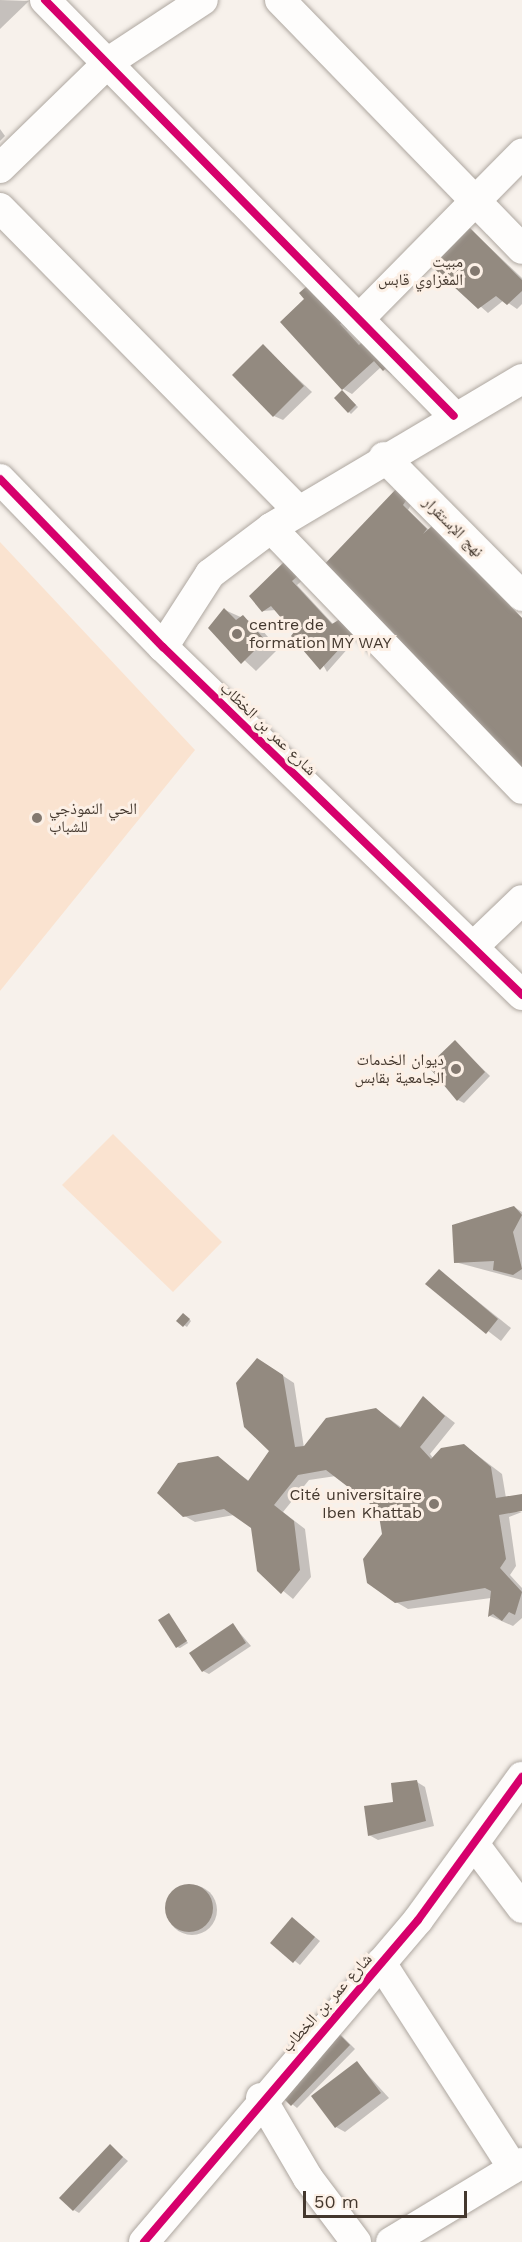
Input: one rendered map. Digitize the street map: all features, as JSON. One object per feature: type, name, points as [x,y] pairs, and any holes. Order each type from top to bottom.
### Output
[{"type":"street","points":[[45,0],[110,61],[454,416]]},
{"type":"street","points":[[0,168],[110,61],[203,0]]},
{"type":"street","points":[[280,0],[522,249]]},
{"type":"street","points":[[360,318],[522,154]]},
{"type":"street","points":[[0,208],[297,509]]},
{"type":"street","points":[[164,647],[210,574],[271,528],[297,509],[454,416],[519,386]]},
{"type":"street","name":"نهج الإستقرار","points":[[384,457],[522,597]]},
{"type":"street","name":"شارع عمر بن الخطّاب","points":[[0,479],[164,647],[474,945],[522,995]]},
{"type":"street","points":[[271,528],[522,789]]},
{"type":"street","points":[[474,945],[522,900]]},
{"type":"street","name":"شارع عمر بن الخطاب","points":[[160,2235],[261,2098],[381,1963],[474,1844],[522,1776]]},
{"type":"street","points":[[474,1844],[522,1908]]},
{"type":"street","points":[[381,1963],[520,2165],[391,2242]]},
{"type":"street","points":[[261,2098],[308,2178],[356,2242]]},
{"type":"shaded area","points":[[0,542],[195,750],[0,991]]},
{"type":"shaded area","points":[[113,1134],[222,1242],[173,1292],[62,1185]]},
{"type":"building","name":"مبيت المغزاوي قابس","points":[[465,223],[522,280],[522,291],[507,305],[496,296],[478,309],[427,262]]},
{"type":"building","points":[[315,279],[343,321],[340,324],[359,345],[369,335],[393,361],[383,371],[374,361],[342,390],[280,322],[304,299],[299,293]]},
{"type":"building","points":[[263,344],[304,386],[273,417],[232,375]]},
{"type":"building","points":[[342,390],[356,405],[348,413],[334,398]]},
{"type":"building","points":[[397,488],[407,499],[403,505],[427,529],[423,534],[432,526],[522,618],[522,778],[319,570]]},
{"type":"building","points":[[286,560],[300,574],[292,581],[332,624],[340,619],[354,633],[320,670],[291,636],[300,624],[295,619],[288,626],[271,606],[262,612],[249,596]]},
{"type":"building","name":"centre de formation MY WAY","points":[[224,608],[236,620],[243,615],[265,640],[241,664],[208,628]]},
{"type":"building","name":"ديوان الخدمات الجامعية بقابس","points":[[455,1040],[485,1072],[457,1101],[428,1066]]},
{"type":"building","points":[[514,1206],[522,1215],[513,1232],[522,1269],[513,1275],[493,1270],[494,1261],[454,1263],[452,1225]]},
{"type":"building","points":[[439,1269],[498,1319],[486,1334],[425,1284]]},
{"type":"building","points":[[183,1313],[190,1319],[183,1327],[176,1321]]},
{"type":"building","name":"Cité universitaire Iben Khattab","points":[[257,1358],[283,1375],[295,1447],[304,1446],[326,1418],[376,1408],[400,1428],[423,1396],[445,1416],[420,1447],[431,1459],[441,1448],[464,1444],[491,1467],[496,1498],[522,1494],[522,1511],[499,1515],[506,1559],[500,1568],[522,1592],[515,1615],[509,1612],[502,1621],[493,1614],[488,1617],[491,1591],[485,1588],[395,1603],[367,1583],[363,1559],[382,1534],[378,1510],[326,1470],[298,1475],[274,1505],[294,1521],[300,1570],[281,1594],[257,1571],[251,1528],[224,1509],[183,1517],[157,1493],[178,1463],[218,1456],[248,1481],[269,1451],[244,1427],[236,1383]]},
{"type":"building","points":[[169,1613],[187,1641],[176,1648],[158,1620]]},
{"type":"building","points":[[233,1623],[246,1643],[202,1672],[189,1653]]},
{"type":"building","points":[[417,1780],[426,1821],[368,1836],[364,1806],[393,1802],[391,1783]]},
{"type":"building","points":[[184,1884],[194,1884],[209,1894],[213,1908],[212,1917],[203,1928],[194,1932],[184,1932],[169,1922],[165,1913],[165,1903],[175,1888]]},
{"type":"building","points":[[292,1917],[315,1937],[293,1963],[270,1943]]},
{"type":"building","points":[[334,2029],[350,2045],[291,2106],[274,2089]]},
{"type":"building","points":[[357,2061],[381,2093],[335,2128],[311,2096]]},
{"type":"building","points":[[110,2144],[123,2157],[73,2211],[59,2198]]},
{"type":"cycle path","points":[[45,0],[454,416]]},
{"type":"cycle path","points":[[0,479],[163,647],[522,995]]},
{"type":"cycle path","points":[[144,2242],[418,1920],[522,1777]]},
{"type":"place","name":"مبيت المغزاوي قابس","points":[[475,271]]},
{"type":"place","name":"centre de formation MY WAY","points":[[237,634]]},
{"type":"place","name":"الحي النموذجي للشباب","points":[[37,818]]},
{"type":"place","name":"ديوان الخدمات الجامعية بقابس","points":[[456,1069]]},
{"type":"place","name":"Cité universitaire Iben Khattab","points":[[434,1504]]}]
